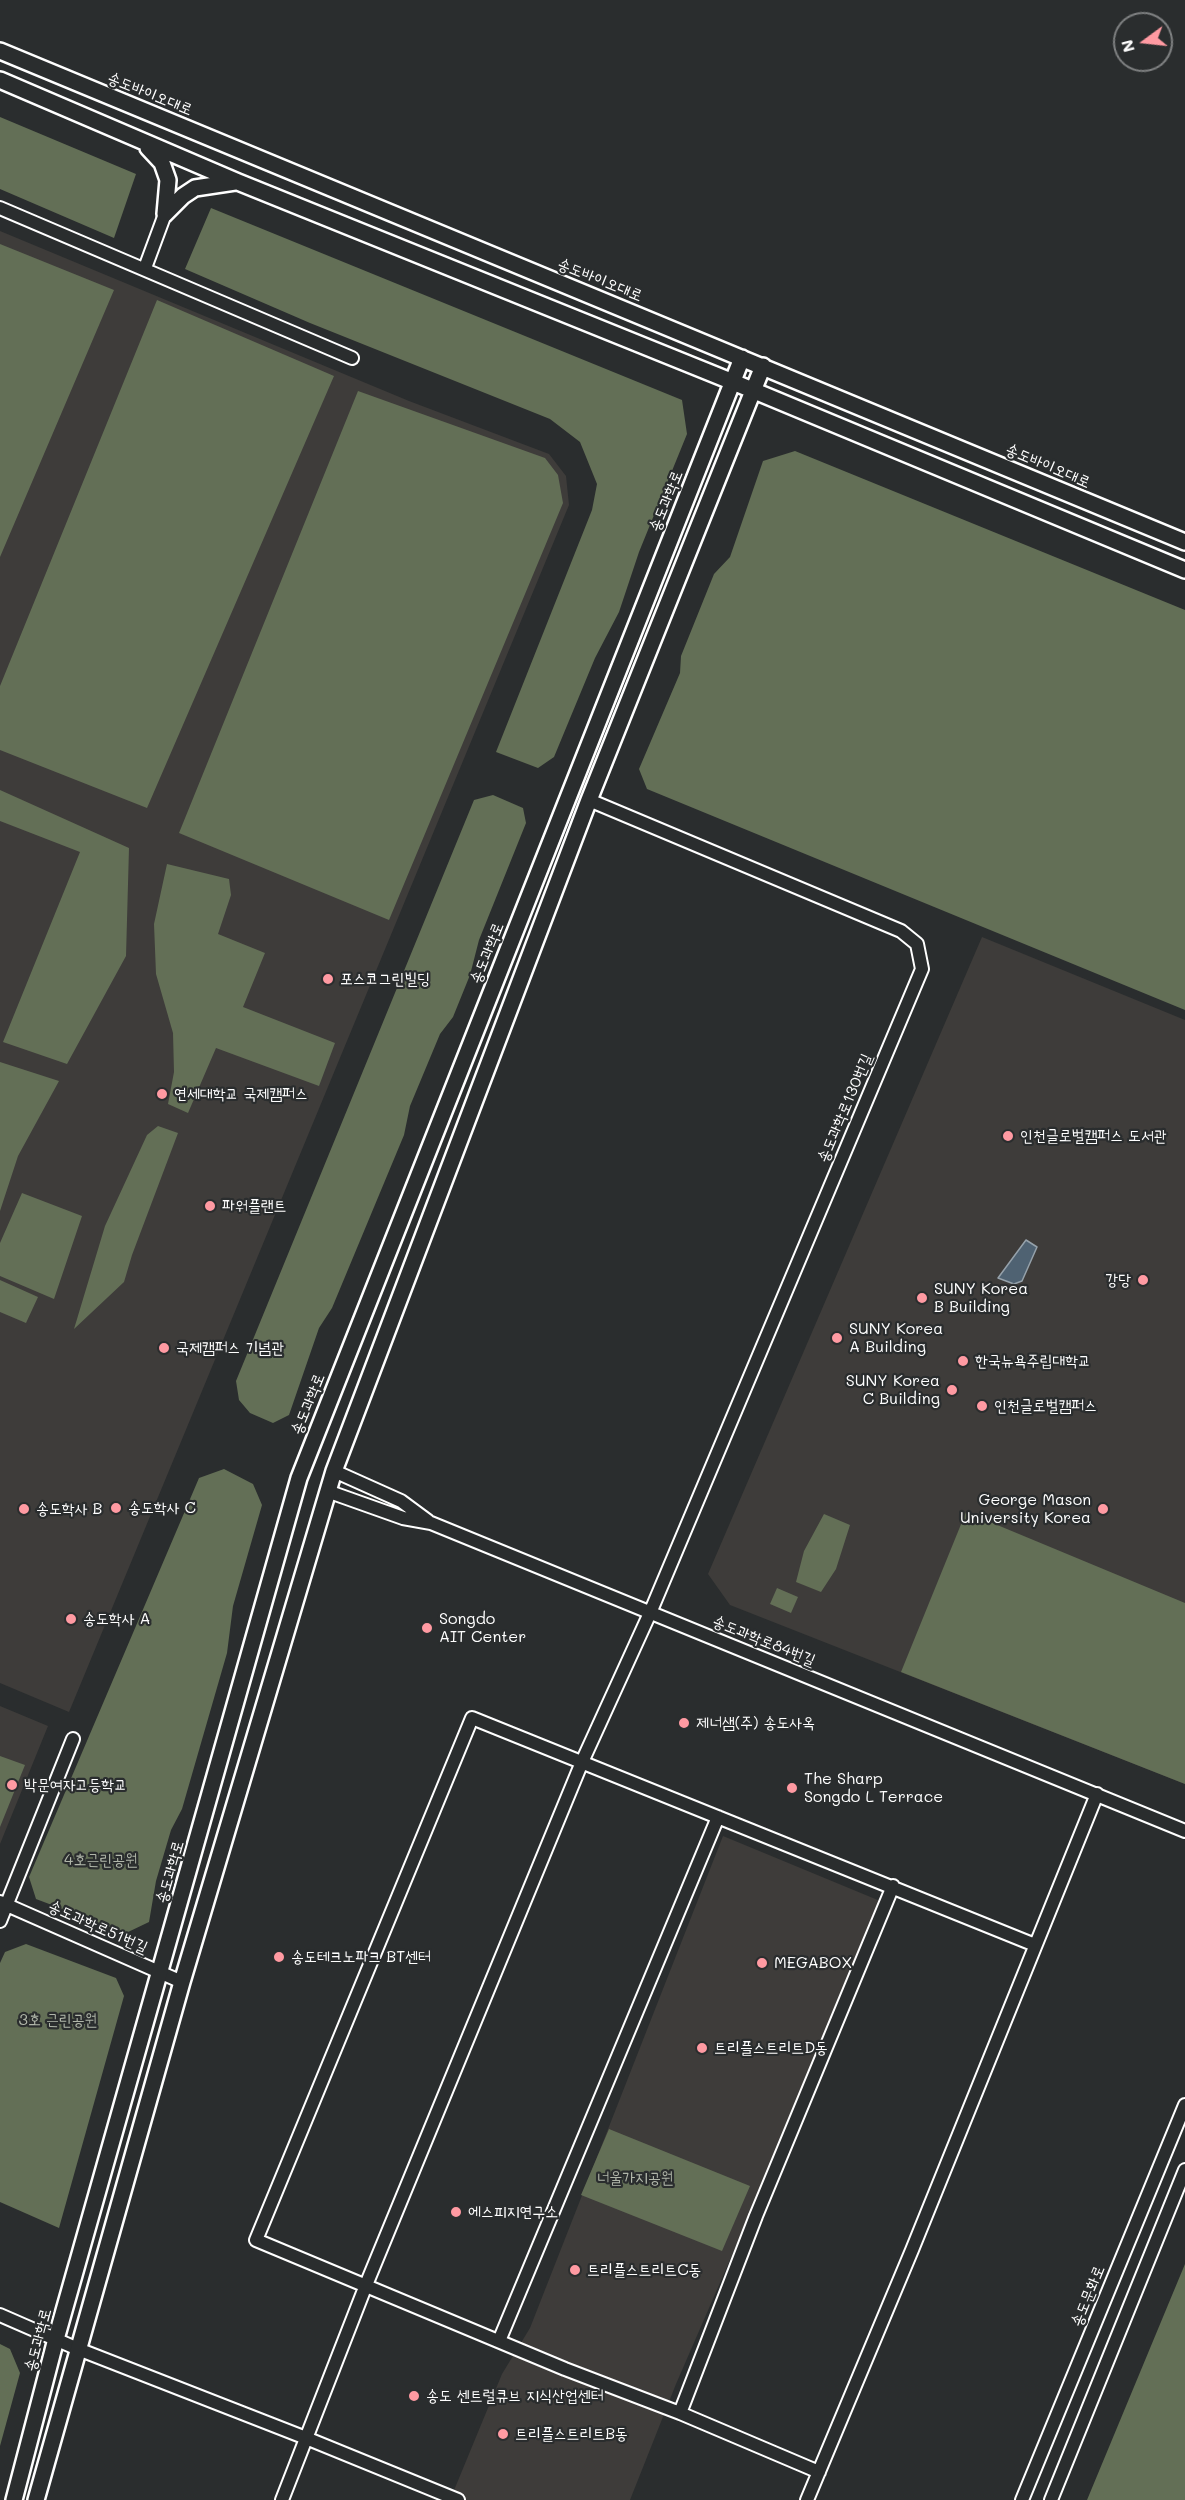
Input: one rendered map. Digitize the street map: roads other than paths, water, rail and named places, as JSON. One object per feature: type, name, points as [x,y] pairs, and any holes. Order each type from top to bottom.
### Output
[{"type":"main road","name":"송도바이오대로","points":[[0,51],[1185,542]]},
{"type":"main road","points":[[0,80],[238,182],[733,382],[1185,570]]},
{"type":"main road","points":[[135,139],[153,153],[165,171],[168,180],[165,214]]},
{"type":"main road","points":[[165,214],[183,196],[195,188],[238,182]]},
{"type":"main road","name":"송도과학로","points":[[14,2500],[56,2339],[298,1478],[742,358]]},
{"type":"main road","points":[[36,2500],[182,1982],[327,1491],[589,800],[763,366]]},
{"type":"street","points":[[0,208],[352,358]]},
{"type":"street","points":[[145,268],[165,214]]},
{"type":"street","name":"송도과학로130번길","points":[[282,2500],[366,2285],[582,1762],[650,1613],[922,969],[917,944],[901,931],[589,800]]},
{"type":"street","points":[[334,1471],[401,1502],[431,1523]]},
{"type":"street","name":"송도과학로84번길","points":[[327,1491],[403,1518],[431,1523],[1185,1831]]},
{"type":"street","points":[[819,2472],[256,2240],[472,1718],[1035,1945]]},
{"type":"street","points":[[0,1921],[4,1903],[74,1739]]},
{"type":"street","points":[[807,2500],[1097,1794]]},
{"type":"street","points":[[499,2341],[718,1817]]},
{"type":"street","points":[[680,2414],[756,2216],[893,1886]]},
{"type":"street","name":"송도과학로51번길","points":[[4,1903],[182,1982]]},
{"type":"street","name":"송도문화로","points":[[1023,2500],[1185,2105]]},
{"type":"street","points":[[1051,2500],[1185,2170]]},
{"type":"street","points":[[0,2315],[78,2349],[458,2500]]},
{"type":"water","points":[[1026,1240],[1037,1247],[1022,1281],[1014,1284],[998,1278]]},
{"type":"place","name":"포스코그린빌딩","points":[[328,979]]},
{"type":"place","name":"연세대학교 국제캠퍼스","points":[[162,1094]]},
{"type":"place","name":"인천글로벌캠퍼스 도서관","points":[[1008,1136]]},
{"type":"place","name":"파워플랜트","points":[[210,1206]]},
{"type":"place","name":"강당","points":[[1143,1280]]},
{"type":"place","name":"SUNY Korea B Building","points":[[922,1298]]},
{"type":"place","name":"SUNY Korea A Building","points":[[837,1338]]},
{"type":"place","name":"국제캠퍼스 기념관","points":[[164,1348]]},
{"type":"place","name":"한국뉴욕주립대학교","points":[[963,1361]]},
{"type":"place","name":"SUNY Korea C Building","points":[[952,1390]]},
{"type":"place","name":"인천글로벌캠퍼스","points":[[982,1406]]},
{"type":"place","name":"송도학사 C","points":[[116,1508]]},
{"type":"place","name":"송도학사 B","points":[[24,1509]]},
{"type":"place","name":"George Mason University Korea","points":[[1103,1509]]},
{"type":"place","name":"송도학사 A","points":[[71,1619]]},
{"type":"place","name":"Songdo AIT Center","points":[[427,1628]]},
{"type":"place","name":"제너샘(주) 송도사옥","points":[[684,1723]]},
{"type":"place","name":"박문여자고등학교","points":[[12,1785]]},
{"type":"place","name":"The Sharp Songdo L Terrace","points":[[792,1788]]},
{"type":"place","name":"송도테크노파크 BT센터","points":[[279,1957]]},
{"type":"place","name":"MEGABOX","points":[[762,1963]]},
{"type":"place","name":"트리플스트리트D동","points":[[702,2048]]},
{"type":"place","name":"에스피지연구소","points":[[456,2212]]},
{"type":"place","name":"트리플스트리트C동","points":[[575,2270]]},
{"type":"place","name":"송도 센트럴큐브 지식산업센터","points":[[414,2396]]},
{"type":"place","name":"트리플스트리트B동","points":[[503,2434]]},
{"type":"park label","name":"4호근린공원","points":[[101,1860]]},
{"type":"park label","name":"3호 근린공원","points":[[58,2020]]},
{"type":"park label","name":"너울가지공원","points":[[635,2178]]}]
